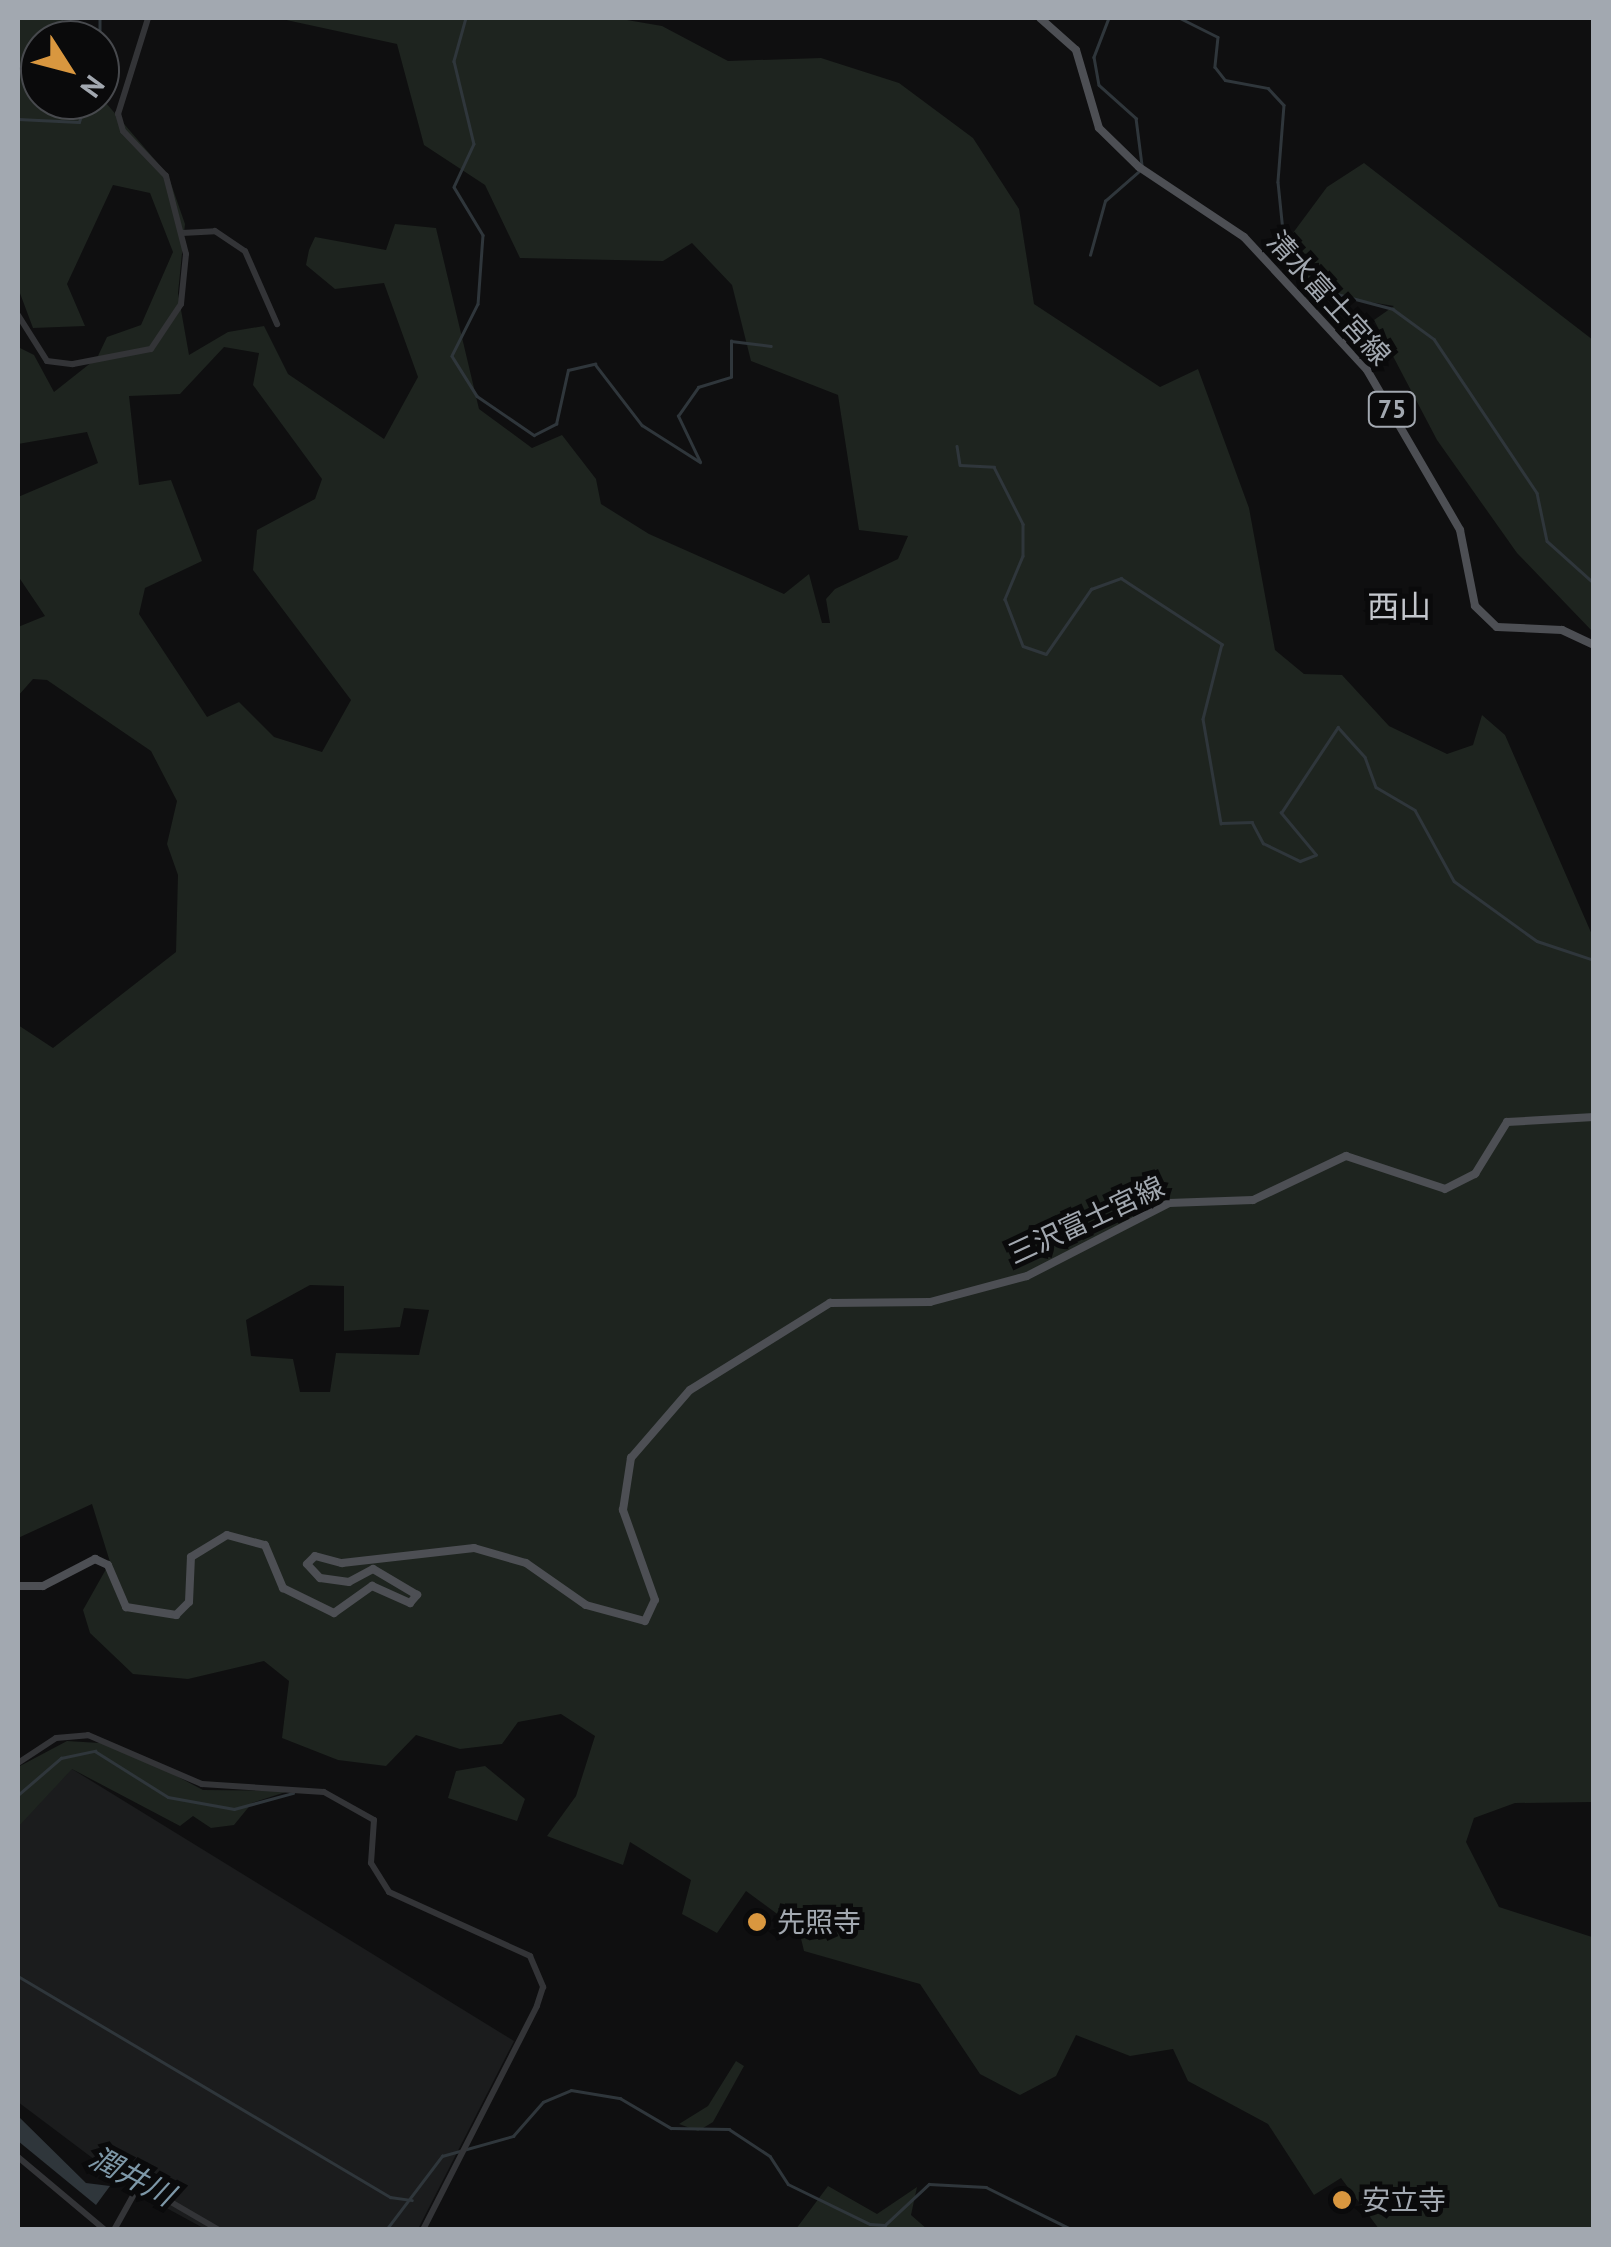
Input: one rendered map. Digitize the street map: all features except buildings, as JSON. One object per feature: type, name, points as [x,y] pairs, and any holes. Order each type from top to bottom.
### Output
[{"type":"main road","name":"清水富士宮線","points":[[1040,18],[1083,63],[1095,123],[1142,168],[1244,237],[1367,370],[1460,530],[1475,606],[1497,626],[1562,630],[1594,645]]},
{"type":"main road","name":"三沢富士宮線","points":[[18,1586],[43,1586],[94,1559],[108,1566],[126,1607],[176,1615],[189,1602],[192,1558],[228,1535],[273,1551],[283,1588],[334,1613],[372,1586],[410,1602],[417,1595],[380,1570],[350,1582],[320,1578],[307,1564],[315,1556],[342,1563],[474,1548],[526,1563],[586,1605],[645,1621],[655,1600],[623,1510],[632,1458],[690,1390],[830,1303],[930,1302],[1026,1276],[1169,1203],[1253,1200],[1346,1156],[1445,1189],[1475,1174],[1506,1122],[1594,1117]]},
{"type":"street","points":[[18,315],[56,365],[150,349],[185,294],[182,234],[162,166],[120,123],[148,18]]},
{"type":"street","points":[[182,234],[215,231],[246,250],[277,324]]},
{"type":"street","points":[[18,1762],[56,1738],[88,1735],[202,1784],[324,1792],[374,1820],[372,1863],[389,1892],[530,1956],[543,1986],[537,2006],[423,2230]]},
{"type":"street","points":[[18,2157],[105,2230]]},
{"type":"street","points":[[114,2230],[134,2194],[152,2191],[218,2230]]},
{"type":"shaded area","points":[[18,18],[63,18],[20,20],[20,120],[120,119],[168,175],[185,224],[178,293],[189,355],[228,332],[264,326],[288,374],[384,439],[418,377],[384,283],[335,289],[306,265],[309,250],[315,237],[386,250],[395,224],[436,228],[479,409],[532,448],[562,435],[596,479],[601,504],[649,534],[784,594],[809,574],[822,623],[830,623],[826,599],[835,589],[898,559],[908,536],[859,530],[838,395],[751,361],[732,285],[692,243],[663,261],[520,258],[485,185],[424,145],[397,44],[277,18],[627,20],[662,26],[728,61],[821,58],[899,83],[973,138],[1019,209],[1034,304],[1160,387],[1198,369],[1249,508],[1275,650],[1304,674],[1342,675],[1389,726],[1447,754],[1473,745],[1482,715],[1505,735],[1593,937],[1593,1802],[1515,1803],[1474,1818],[1466,1842],[1499,1907],[1592,1937],[1593,2229],[1379,2229],[1341,2178],[1314,2195],[1268,2124],[1188,2081],[1173,2049],[1130,2056],[1076,2035],[1056,2076],[1020,2095],[980,2074],[920,1984],[804,1951],[799,1930],[746,1891],[717,1933],[682,1914],[691,1880],[630,1842],[623,1865],[547,1836],[576,1796],[595,1736],[561,1714],[518,1722],[502,1744],[460,1749],[416,1735],[386,1766],[338,1760],[282,1738],[289,1681],[264,1661],[188,1679],[133,1674],[90,1633],[83,1610],[110,1562],[92,1504],[18,1538],[18,1025],[53,1048],[176,952],[178,875],[167,844],[177,801],[151,751],[47,680],[33,679],[18,696],[18,627],[45,616],[18,576],[18,497],[98,463],[87,432],[18,444],[18,347],[34,355],[54,392],[97,358],[107,337],[141,325],[173,252],[150,193],[113,185],[67,284],[85,326],[33,328],[18,288]],"holes":[[[224,347],[259,353],[253,385],[322,479],[315,499],[257,530],[253,570],[351,700],[322,752],[274,737],[239,702],[207,717],[139,614],[145,588],[202,561],[171,480],[139,485],[129,396],[180,394]],[[310,1285],[344,1286],[344,1331],[400,1327],[404,1308],[429,1310],[419,1355],[336,1353],[330,1392],[300,1392],[293,1359],[251,1356],[246,1320]]]},
{"type":"shaded area","points":[[1364,163],[1593,340],[1593,632],[1517,553],[1437,440],[1374,320],[1394,306],[1316,293],[1287,241],[1327,187]]},
{"type":"shaded area","points":[[67,1741],[116,1744],[203,1790],[289,1791],[252,1803],[234,1825],[211,1828],[193,1816],[180,1826],[72,1769],[18,1827],[18,1767]]},
{"type":"shaded area","points":[[46,1753],[514,2041],[418,2229],[205,2229],[139,2193],[18,2102],[18,1771]]},
{"type":"shaded area","points":[[485,1766],[525,1799],[517,1821],[448,1798],[456,1771]]},
{"type":"shaded area","points":[[736,2061],[744,2066],[713,2122],[698,2131],[679,2124],[708,2106]]},
{"type":"shaded area","points":[[18,2116],[86,2183],[110,2186],[96,2205],[18,2141]]},
{"type":"shaded area","points":[[828,2186],[877,2214],[917,2187],[911,2215],[927,2229],[796,2229]]},
{"type":"waterway","points":[[466,18],[454,61],[474,144],[454,187],[483,235],[478,304],[452,356],[477,396],[534,435],[556,424],[568,370],[595,364],[642,425],[700,462],[678,416],[698,387],[731,377],[731,341],[771,346]]},
{"type":"waterway","points":[[1109,18],[1094,57],[1099,85],[1136,118],[1142,165]]},
{"type":"waterway","points":[[1180,18],[1218,37],[1215,67],[1225,80],[1268,88],[1284,105],[1278,182],[1284,241],[1303,285],[1393,309],[1434,339],[1537,493],[1547,541],[1594,583]]},
{"type":"waterway","points":[[38,120],[80,120]]},
{"type":"waterway","points":[[1090,255],[1105,201],[1138,172]]},
{"type":"waterway","points":[[957,446],[960,465],[994,467],[1023,524],[1023,556],[1005,599],[1023,646],[1046,654],[1091,589],[1121,578],[1222,644],[1203,719],[1221,823],[1252,822],[1263,843],[1300,861],[1316,855],[1281,813],[1338,727],[1365,757],[1376,787],[1415,810],[1454,881],[1537,941],[1594,960]]},
{"type":"waterway","points":[[18,1795],[61,1758],[95,1751],[168,1797],[234,1809],[293,1793]]},
{"type":"waterway","points":[[18,1976],[390,2197],[412,2200]]},
{"type":"waterway","points":[[386,2230],[442,2156],[513,2136],[543,2102],[571,2090],[620,2098],[671,2128],[729,2129],[770,2156],[788,2184],[870,2224],[885,2225],[929,2184],[986,2187],[1073,2230]]},
{"type":"place","name":"先照寺","points":[[757,1922]]},
{"type":"place","name":"安立寺","points":[[1342,2200]]},
{"type":"district","name":"西山","points":[[1399,606]]},
{"type":"water label","name":"潤井川","points":[[132,2176]]}]
